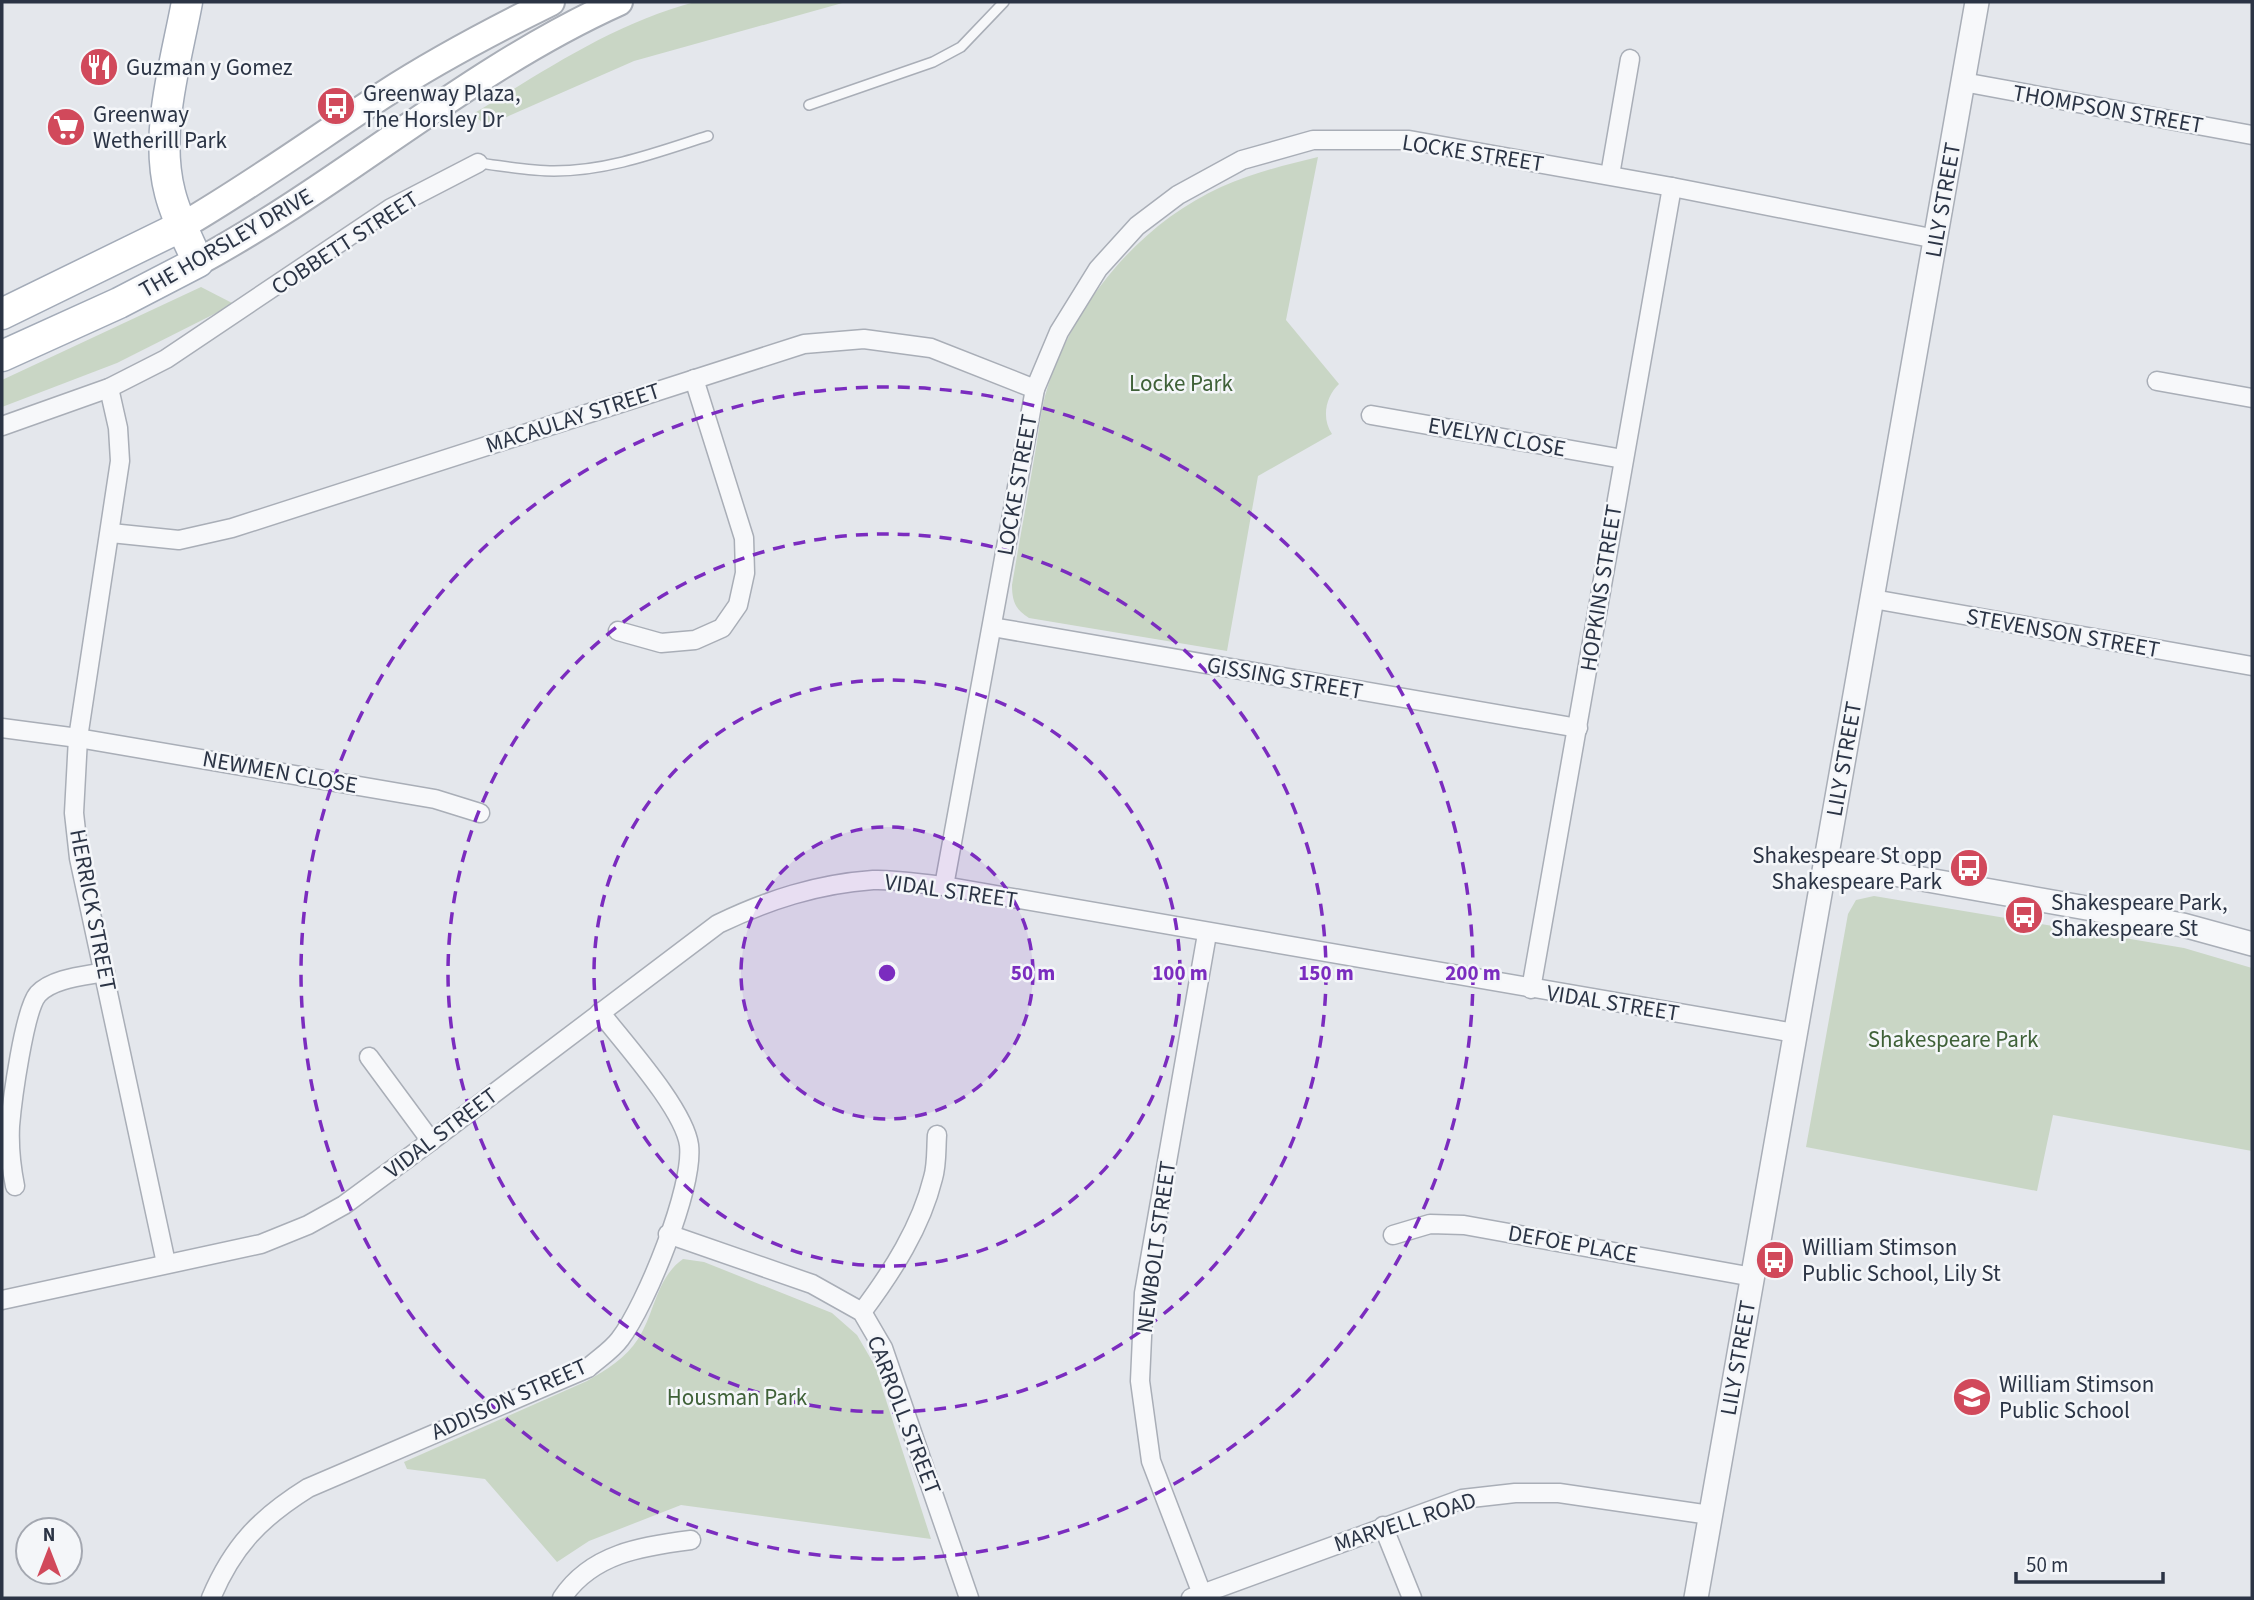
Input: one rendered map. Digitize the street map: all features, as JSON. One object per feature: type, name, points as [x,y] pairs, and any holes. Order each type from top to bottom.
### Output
[{"type":"main road","points":[[187,2],[164,147],[169,192],[198,262]]},
{"type":"main road","name":"THE HORSLEY DRIVE","points":[[2,314],[182,226],[230,198],[386,93],[465,46],[551,2]]},
{"type":"main road","name":"THE HORSLEY DRIVE","points":[[2,356],[119,303],[259,229],[312,196],[524,50],[619,2]]},
{"type":"street","name":"LILY STREET","points":[[1696,1598],[1977,2]]},
{"type":"street","points":[[1610,175],[1629,59]]},
{"type":"street","name":"THOMPSON STREET","points":[[1963,82],[2252,135]]},
{"type":"street","name":"LOCKE STREET","points":[[944,886],[1035,388],[1059,332],[1105,260],[1137,226],[1178,195],[1242,160],[1313,140],[1409,140],[1610,175],[1936,239]]},
{"type":"street","name":"COBBETT STREET","points":[[2,426],[109,388],[166,359],[391,208],[478,163]]},
{"type":"street","name":"HOPKINS STREET","points":[[1531,989],[1672,187]]},
{"type":"street","name":"MACAULAY STREET","points":[[111,533],[179,540],[232,528],[803,344],[864,339],[931,348],[1035,388]]},
{"type":"street","points":[[618,631],[661,643],[695,640],[722,628],[738,605],[745,573],[744,538],[694,380]]},
{"type":"street","points":[[2157,381],[2252,398]]},
{"type":"street","name":"HERRICK STREET","points":[[109,388],[118,428],[120,461],[78,738],[74,813],[79,858],[166,1263]]},
{"type":"street","name":"EVELYN CLOSE","points":[[1371,415],[1623,459]]},
{"type":"street","name":"STEVENSON STREET","points":[[1873,599],[2252,666]]},
{"type":"street","name":"GISSING STREET","points":[[992,627],[1578,728]]},
{"type":"street","name":"NEWMEN CLOSE","points":[[2,728],[78,738],[435,799],[480,813]]},
{"type":"street","points":[[1826,862],[2183,925],[2252,944]]},
{"type":"street","name":"VIDAL STREET","points":[[2,1300],[261,1244],[308,1225],[344,1205],[431,1142],[718,924],[760,904],[811,888],[876,880],[944,886],[1207,934],[1795,1033]]},
{"type":"street","name":"NEWBOLT STREET","points":[[1196,1596],[1151,1461],[1140,1381],[1144,1293],[1207,934]]},
{"type":"street","points":[[15,1186],[10,1161],[10,1125],[27,1016],[38,994],[62,981],[105,972]]},
{"type":"street","name":"ADDISON STREET","points":[[211,1598],[225,1565],[249,1534],[276,1508],[308,1488],[587,1368],[618,1342],[639,1309],[668,1234],[688,1178],[689,1144],[677,1114],[600,1012]]},
{"type":"street","points":[[369,1057],[431,1142]]},
{"type":"street","points":[[862,1312],[887,1279],[921,1215],[934,1176],[937,1135]]},
{"type":"street","name":"DEFOE PLACE","points":[[1394,1235],[1430,1224],[1464,1225],[1753,1277]]},
{"type":"street","name":"CARROLL STREET","points":[[668,1234],[813,1284],[862,1312],[883,1348],[969,1598]]},
{"type":"street","name":"MARVELL ROAD","points":[[1196,1596],[1462,1499],[1515,1493],[1559,1493],[1710,1515]]},
{"type":"street","points":[[1383,1526],[1412,1598]]},
{"type":"street","points":[[562,1598],[571,1585],[605,1559],[645,1546],[691,1540]]},
{"type":"lane","points":[[809,105],[933,61],[961,47],[1004,2]]},
{"type":"lane","name":"COBBETT STREET","points":[[478,163],[553,171],[590,169],[646,157],[708,136]]},
{"type":"green space","points":[[695,2],[846,2],[634,61],[486,126],[473,114],[608,35],[665,11]]},
{"type":"green space","name":"Locke Park","points":[[1318,157],[1286,320],[1339,384],[1326,408],[1332,434],[1258,476],[1227,651],[1029,618],[1020,612],[1015,604],[1012,585],[1042,411],[1057,363],[1090,301],[1135,247],[1161,224],[1190,204],[1221,187],[1245,178]]},
{"type":"green space","points":[[201,287],[234,304],[117,363],[2,407],[2,380]]},
{"type":"green space","name":"Shakespeare Park","points":[[1874,896],[2184,948],[2252,968],[2252,1151],[2053,1115],[2037,1191],[1806,1147],[1848,914],[1856,900]]},
{"type":"green space","name":"Housman Park","points":[[683,1259],[704,1262],[832,1313],[857,1335],[875,1366],[931,1539],[681,1505],[589,1541],[557,1562],[485,1479],[407,1469],[404,1462],[587,1381],[615,1363],[638,1339],[661,1286]]},
{"type":"place","name":"Guzman y Gomez","points":[[99,67]]},
{"type":"place","name":"Greenway Plaza, The Horsley Dr","points":[[336,106]]},
{"type":"place","name":"Greenway Wetherill Park","points":[[66,127]]},
{"type":"place","name":"Shakespeare St opp Shakespeare Park","points":[[1969,868]]},
{"type":"place","name":"Shakespeare Park, Shakespeare St","points":[[2024,915]]},
{"type":"place","name":"William Stimson Public School, Lily St","points":[[1775,1260]]},
{"type":"place","name":"William Stimson Public School","points":[[1972,1397]]}]
